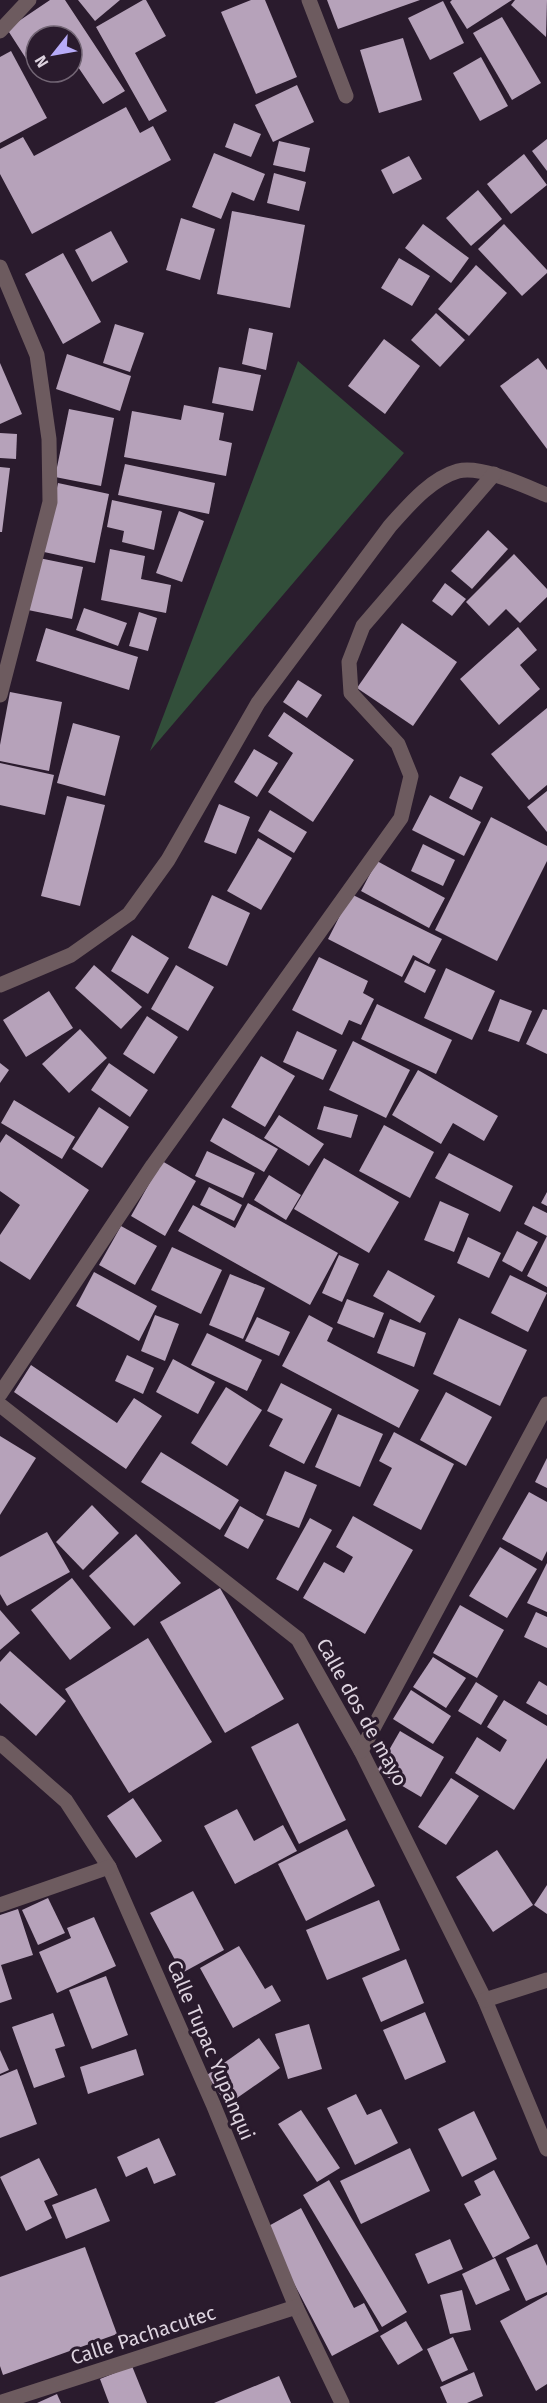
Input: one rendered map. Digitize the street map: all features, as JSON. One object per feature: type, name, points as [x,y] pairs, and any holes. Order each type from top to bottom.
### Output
[{"type":"street","points":[[0,31],[30,0]]},
{"type":"street","points":[[309,0],[346,96]]},
{"type":"street","points":[[0,267],[37,355],[49,439],[50,502],[35,552],[0,695]]},
{"type":"street","points":[[0,985],[71,955],[129,914],[168,860],[258,702],[390,526],[412,502],[448,476],[460,471],[494,474],[547,495]]},
{"type":"street","points":[[0,1394],[153,1165],[401,818],[411,776],[398,744],[351,693],[349,662],[363,626],[494,474]]},
{"type":"street","points":[[361,1751],[547,1404]]},
{"type":"street","name":"Calle dos de mayo","points":[[0,1406],[298,1640],[361,1751],[485,2000],[547,2149]]},
{"type":"street","name":"Calle Tupac Yupanqui","points":[[0,1743],[66,1801],[109,1867],[213,2104],[296,2307],[342,2403]]},
{"type":"street","points":[[0,1905],[109,1867]]},
{"type":"street","points":[[485,2000],[547,1980]]},
{"type":"street","name":"Calle Pachacutec","points":[[2,2403],[296,2307]]},
{"type":"street","points":[[0,2397],[2,2403]]},
{"type":"green space","points":[[298,361],[404,453],[150,751]]},
{"type":"building","points":[[50,0],[65,0],[81,24],[24,24],[24,55],[7,29]]},
{"type":"building","points":[[78,0],[120,0],[95,21]]},
{"type":"building","points":[[146,0],[166,36],[135,53],[167,111],[149,121],[96,27]]},
{"type":"building","points":[[251,0],[265,0],[297,77],[256,94],[221,12]]},
{"type":"building","points":[[327,0],[420,0],[338,29]]},
{"type":"building","points":[[452,0],[512,0],[467,29],[450,2]]},
{"type":"building","points":[[515,0],[547,0],[546,37],[511,5]]},
{"type":"building","points":[[443,1],[464,43],[430,60],[408,18]]},
{"type":"building","points":[[502,17],[541,83],[512,100],[473,33]]},
{"type":"building","points":[[84,29],[125,91],[103,104],[84,76]]},
{"type":"building","points":[[403,38],[422,100],[379,113],[360,50]]},
{"type":"building","points":[[11,51],[24,75],[24,84],[29,84],[47,118],[0,143],[0,57]]},
{"type":"building","points":[[481,57],[508,106],[480,121],[453,73]]},
{"type":"building","points":[[297,85],[314,122],[273,142],[255,105]]},
{"type":"building","points":[[126,107],[140,133],[153,126],[171,160],[32,234],[0,174],[0,149],[23,137],[34,156]]},
{"type":"building","points":[[234,123],[261,134],[251,157],[225,147]]},
{"type":"building","points":[[547,139],[547,171],[532,151]]},
{"type":"building","points":[[279,141],[310,148],[305,172],[273,165]]},
{"type":"building","points":[[214,153],[265,174],[254,201],[232,192],[221,219],[192,207]]},
{"type":"building","points":[[524,154],[547,185],[511,214],[487,184]]},
{"type":"building","points":[[409,156],[422,179],[393,194],[381,170]]},
{"type":"building","points":[[274,173],[306,182],[299,211],[267,203]]},
{"type":"building","points":[[478,190],[502,219],[471,246],[446,218]]},
{"type":"building","points":[[232,211],[305,225],[290,308],[217,294]]},
{"type":"building","points":[[181,218],[215,229],[200,280],[166,270]]},
{"type":"building","points":[[423,224],[469,258],[451,283],[405,248]]},
{"type":"building","points":[[504,224],[547,270],[547,273],[522,296],[478,249]]},
{"type":"building","points":[[111,231],[128,262],[92,282],[75,250]]},
{"type":"building","points":[[63,253],[101,322],[63,344],[25,274]]},
{"type":"building","points":[[399,258],[430,276],[412,306],[381,288]]},
{"type":"building","points":[[476,265],[507,293],[469,336],[438,309]]},
{"type":"building","points":[[436,313],[465,340],[440,367],[411,340]]},
{"type":"building","points":[[115,324],[144,333],[130,372],[103,363]]},
{"type":"building","points":[[249,328],[273,333],[266,370],[242,364]]},
{"type":"building","points":[[384,339],[420,366],[385,414],[348,386]]},
{"type":"building","points":[[67,354],[131,376],[120,411],[56,389]]},
{"type":"building","points":[[538,358],[547,370],[547,449],[500,386]]},
{"type":"building","points":[[0,363],[22,414],[0,424]]},
{"type":"building","points":[[219,367],[261,375],[253,411],[212,403]]},
{"type":"building","points":[[184,405],[224,413],[219,440],[232,443],[226,476],[124,457],[132,411],[181,420]]},
{"type":"building","points":[[69,409],[114,418],[101,486],[55,477]]},
{"type":"building","points":[[0,433],[17,434],[16,459],[0,458]]},
{"type":"building","points":[[125,464],[215,483],[209,514],[118,495]]},
{"type":"building","points":[[0,467],[10,468],[2,532],[0,532]]},
{"type":"building","points":[[58,483],[109,494],[95,563],[44,552]]},
{"type":"building","points":[[112,500],[162,511],[154,550],[122,542],[124,531],[107,527]]},
{"type":"building","points":[[179,511],[204,521],[182,582],[156,573]]},
{"type":"building","points":[[488,530],[508,549],[472,589],[451,571]]},
{"type":"building","points":[[110,549],[145,556],[141,579],[171,585],[166,613],[101,600]]},
{"type":"building","points":[[514,554],[547,589],[547,597],[520,623],[506,609],[489,626],[466,602]]},
{"type":"building","points":[[39,558],[83,567],[72,619],[28,610]]},
{"type":"building","points":[[445,583],[466,599],[452,616],[432,601]]},
{"type":"building","points":[[84,608],[127,623],[118,646],[76,630]]},
{"type":"building","points":[[139,612],[157,618],[148,651],[129,646]]},
{"type":"building","points":[[402,623],[457,662],[413,726],[357,688]]},
{"type":"building","points":[[518,627],[537,650],[520,665],[540,689],[499,725],[460,679]]},
{"type":"building","points":[[46,628],[138,657],[129,690],[36,661]]},
{"type":"building","points":[[298,680],[322,695],[307,718],[283,702]]},
{"type":"building","points":[[10,692],[62,702],[49,771],[0,761],[0,745]]},
{"type":"building","points":[[547,708],[547,785],[529,800],[491,754]]},
{"type":"building","points":[[284,712],[354,760],[313,822],[268,792],[293,753],[268,736]]},
{"type":"building","points":[[73,723],[120,736],[105,796],[57,783]]},
{"type":"building","points":[[254,749],[278,763],[257,797],[234,782]]},
{"type":"building","points":[[0,763],[54,775],[45,815],[0,805]]},
{"type":"building","points":[[460,776],[483,787],[472,810],[449,798]]},
{"type":"building","points":[[547,791],[547,832],[527,807]]},
{"type":"building","points":[[430,795],[481,822],[464,856],[412,830]]},
{"type":"building","points":[[67,796],[105,805],[80,906],[41,896]]},
{"type":"building","points":[[219,804],[250,817],[236,854],[204,842]]},
{"type":"building","points":[[270,810],[307,832],[294,853],[258,831]]},
{"type":"building","points":[[491,817],[547,846],[547,861],[497,961],[435,930]]},
{"type":"building","points":[[258,838],[292,858],[261,910],[227,891]]},
{"type":"building","points":[[423,844],[455,860],[443,886],[411,871]]},
{"type":"building","points":[[377,861],[445,898],[429,928],[361,891]]},
{"type":"building","points":[[351,894],[442,939],[429,964],[413,955],[402,977],[328,939]]},
{"type":"building","points":[[212,895],[250,913],[227,966],[188,948]]},
{"type":"building","points":[[132,935],[169,958],[148,994],[111,971]]},
{"type":"building","points":[[319,957],[368,981],[363,993],[374,999],[361,1025],[349,1020],[342,1035],[292,1010]]},
{"type":"building","points":[[415,960],[436,970],[425,993],[404,982]]},
{"type":"building","points":[[94,965],[142,1007],[121,1029],[75,988]]},
{"type":"building","points":[[176,965],[214,987],[188,1031],[151,1009]]},
{"type":"building","points":[[446,968],[495,991],[472,1040],[424,1018]]},
{"type":"building","points":[[49,991],[73,1028],[26,1057],[3,1020]]},
{"type":"building","points":[[500,999],[532,1011],[519,1042],[488,1031]]},
{"type":"building","points":[[377,1004],[452,1040],[436,1074],[361,1039]]},
{"type":"building","points":[[543,1009],[547,1010],[547,1054],[526,1044]]},
{"type":"building","points":[[147,1016],[178,1037],[154,1074],[123,1054]]},
{"type":"building","points":[[80,1029],[107,1058],[69,1093],[42,1064]]},
{"type":"building","points":[[297,1031],[337,1050],[323,1080],[283,1062]]},
{"type":"building","points":[[353,1041],[410,1070],[386,1118],[329,1090]]},
{"type":"building","points":[[261,1056],[295,1076],[265,1127],[231,1107]]},
{"type":"building","points":[[0,1063],[9,1070],[0,1083]]},
{"type":"building","points":[[109,1063],[148,1090],[130,1117],[91,1090]]},
{"type":"building","points":[[418,1070],[498,1116],[484,1141],[453,1123],[441,1144],[392,1115]]},
{"type":"building","points":[[14,1100],[75,1137],[62,1159],[1,1123]]},
{"type":"building","points":[[324,1106],[358,1115],[351,1138],[317,1129]]},
{"type":"building","points":[[99,1107],[129,1127],[102,1168],[72,1149]]},
{"type":"building","points":[[279,1115],[324,1144],[309,1166],[264,1138]]},
{"type":"building","points":[[223,1118],[278,1149],[264,1172],[210,1141]]},
{"type":"building","points":[[384,1125],[434,1152],[410,1198],[359,1171]]},
{"type":"building","points":[[6,1134],[89,1190],[30,1280],[0,1261],[0,1235],[20,1205],[0,1191],[0,1143]]},
{"type":"building","points":[[207,1151],[255,1173],[243,1198],[195,1176]]},
{"type":"building","points":[[449,1153],[513,1186],[500,1212],[435,1178]]},
{"type":"building","points":[[324,1158],[399,1202],[369,1253],[294,1209]]},
{"type":"building","points":[[162,1161],[196,1181],[165,1236],[131,1216]]},
{"type":"building","points":[[269,1175],[301,1195],[286,1220],[254,1200]]},
{"type":"building","points":[[209,1187],[242,1205],[234,1221],[200,1205]]},
{"type":"building","points":[[547,1192],[547,1206],[541,1203]]},
{"type":"building","points":[[440,1201],[469,1214],[454,1252],[424,1240]]},
{"type":"building","points":[[248,1203],[338,1253],[310,1305],[178,1231],[193,1205],[235,1228]]},
{"type":"building","points":[[533,1206],[547,1213],[547,1236],[524,1224]]},
{"type":"building","points":[[121,1226],[157,1246],[135,1285],[99,1265]]},
{"type":"building","points":[[517,1231],[538,1242],[522,1272],[502,1261]]},
{"type":"building","points":[[547,1236],[547,1287],[527,1276]]},
{"type":"building","points":[[468,1237],[501,1253],[489,1278],[457,1263]]},
{"type":"building","points":[[172,1247],[222,1270],[201,1314],[151,1290]]},
{"type":"building","points":[[339,1255],[359,1264],[342,1302],[322,1293]]},
{"type":"building","points":[[388,1270],[435,1296],[420,1323],[373,1296]]},
{"type":"building","points":[[94,1272],[157,1306],[139,1341],[76,1306]]},
{"type":"building","points":[[230,1274],[265,1288],[243,1339],[209,1325]]},
{"type":"building","points":[[510,1275],[547,1293],[528,1332],[491,1313]]},
{"type":"building","points":[[347,1299],[384,1313],[374,1338],[337,1323]]},
{"type":"building","points":[[155,1315],[179,1324],[165,1361],[141,1351]]},
{"type":"building","points":[[309,1315],[333,1328],[327,1341],[419,1390],[399,1428],[282,1366]]},
{"type":"building","points":[[257,1317],[290,1332],[279,1356],[245,1341]]},
{"type":"building","points":[[459,1318],[527,1350],[500,1406],[433,1374]]},
{"type":"building","points":[[390,1319],[426,1333],[414,1367],[377,1353]]},
{"type":"building","points":[[207,1333],[262,1360],[247,1391],[191,1365]]},
{"type":"building","points":[[127,1355],[154,1368],[143,1394],[115,1381]]},
{"type":"building","points":[[173,1359],[215,1382],[198,1414],[156,1392]]},
{"type":"building","points":[[31,1365],[117,1423],[134,1398],[162,1416],[126,1469],[14,1392]]},
{"type":"building","points":[[281,1383],[332,1409],[304,1464],[269,1446],[283,1419],[267,1411]]},
{"type":"building","points":[[226,1387],[262,1410],[227,1466],[191,1443]]},
{"type":"building","points":[[446,1392],[492,1417],[466,1466],[420,1440]]},
{"type":"building","points":[[338,1414],[383,1434],[360,1487],[315,1467]]},
{"type":"building","points":[[394,1432],[454,1464],[421,1530],[373,1505],[392,1468],[379,1461]]},
{"type":"building","points":[[0,1436],[36,1458],[0,1515]]},
{"type":"building","points":[[161,1452],[239,1500],[220,1530],[141,1482]]},
{"type":"building","points":[[547,1458],[547,1488],[535,1482]]},
{"type":"building","points":[[285,1471],[317,1485],[299,1528],[266,1515]]},
{"type":"building","points":[[529,1492],[547,1502],[547,1551],[542,1561],[502,1539]]},
{"type":"building","points":[[92,1505],[119,1533],[83,1570],[56,1542]]},
{"type":"building","points":[[240,1506],[264,1520],[248,1549],[224,1536]]},
{"type":"building","points":[[353,1516],[413,1550],[365,1634],[303,1598],[324,1562],[344,1573],[353,1557],[336,1547]]},
{"type":"building","points":[[310,1518],[332,1530],[298,1591],[276,1579]]},
{"type":"building","points":[[47,1532],[70,1572],[7,1606],[0,1594],[0,1557]]},
{"type":"building","points":[[136,1534],[181,1583],[134,1626],[89,1576]]},
{"type":"building","points":[[500,1547],[537,1569],[507,1618],[469,1596]]},
{"type":"building","points":[[547,1563],[547,1612],[527,1603]]},
{"type":"building","points":[[72,1578],[111,1628],[70,1660],[31,1610]]},
{"type":"building","points":[[220,1588],[284,1699],[225,1733],[160,1622]]},
{"type":"building","points":[[460,1605],[504,1630],[477,1678],[433,1653]]},
{"type":"building","points":[[0,1610],[20,1633],[0,1650]]},
{"type":"building","points":[[536,1612],[547,1617],[547,1648],[524,1637]]},
{"type":"building","points":[[148,1638],[212,1742],[129,1793],[65,1689]]},
{"type":"building","points":[[10,1651],[66,1701],[36,1736],[0,1703],[0,1662]]},
{"type":"building","points":[[433,1657],[466,1678],[446,1708],[413,1687]]},
{"type":"building","points":[[539,1681],[547,1686],[547,1715],[526,1703]]},
{"type":"building","points":[[476,1682],[498,1696],[481,1725],[458,1711]]},
{"type":"building","points":[[411,1690],[451,1716],[433,1744],[393,1719]]},
{"type":"building","points":[[504,1700],[547,1726],[547,1758],[514,1810],[455,1773],[477,1737],[500,1752],[507,1740],[487,1727]]},
{"type":"building","points":[[298,1723],[346,1820],[299,1844],[251,1747]]},
{"type":"building","points":[[400,1731],[444,1757],[421,1797],[377,1771]]},
{"type":"building","points":[[451,1778],[479,1796],[446,1845],[418,1827]]},
{"type":"building","points":[[133,1798],[162,1841],[136,1858],[107,1816]]},
{"type":"building","points":[[237,1809],[254,1841],[283,1825],[297,1851],[235,1884],[204,1826]]},
{"type":"building","points":[[347,1829],[375,1886],[306,1921],[278,1864]]},
{"type":"building","points":[[497,1850],[533,1905],[493,1932],[456,1877]]},
{"type":"building","points":[[547,1885],[547,1914],[534,1905]]},
{"type":"building","points":[[193,1891],[224,1950],[182,1973],[150,1913]]},
{"type":"building","points":[[48,1898],[65,1933],[38,1945],[22,1910]]},
{"type":"building","points":[[379,1900],[400,1950],[327,1980],[306,1930]]},
{"type":"building","points":[[18,1909],[33,1955],[1,1965],[12,1999],[0,2003],[0,1915]]},
{"type":"building","points":[[94,1917],[116,1966],[57,1993],[39,1952],[71,1938],[67,1928]]},
{"type":"building","points":[[239,1946],[265,1989],[272,1985],[281,2001],[233,2028],[200,1968]]},
{"type":"building","points":[[406,1959],[424,2003],[381,2022],[362,1978]]},
{"type":"building","points":[[106,1976],[128,2035],[92,2049],[69,1990]]},
{"type":"building","points":[[425,2012],[446,2062],[405,2080],[383,2030]]},
{"type":"building","points":[[53,2013],[65,2046],[55,2049],[65,2077],[34,2088],[12,2027]]},
{"type":"building","points":[[309,2024],[322,2069],[288,2079],[275,2034]]},
{"type":"building","points":[[259,2038],[280,2068],[227,2105],[207,2075]]},
{"type":"building","points":[[136,2049],[144,2075],[88,2094],[80,2067]]},
{"type":"building","points":[[0,2050],[9,2070],[0,2074]]},
{"type":"building","points":[[17,2069],[37,2124],[0,2138],[0,2076]]},
{"type":"building","points":[[356,2094],[367,2115],[381,2109],[398,2143],[355,2165],[327,2108]]},
{"type":"building","points":[[301,2110],[340,2168],[317,2182],[278,2124]]},
{"type":"building","points":[[474,2111],[497,2159],[462,2177],[438,2129]]},
{"type":"building","points":[[159,2138],[176,2175],[154,2184],[147,2167],[126,2177],[117,2157]]},
{"type":"building","points":[[410,2148],[430,2191],[361,2224],[340,2181]]},
{"type":"building","points":[[39,2158],[58,2195],[44,2201],[52,2218],[26,2231],[0,2177]]},
{"type":"building","points":[[494,2170],[530,2238],[493,2258],[464,2204],[481,2195],[474,2181]]},
{"type":"building","points":[[329,2180],[407,2312],[382,2327],[303,2195]]},
{"type":"building","points":[[96,2188],[110,2221],[66,2239],[52,2205]]},
{"type":"building","points":[[301,2208],[354,2308],[364,2303],[379,2331],[332,2356],[265,2228]]},
{"type":"building","points":[[450,2239],[463,2269],[428,2284],[415,2254]]},
{"type":"building","points":[[537,2244],[547,2266],[547,2292],[526,2301],[506,2258]]},
{"type":"building","points":[[85,2247],[117,2334],[3,2375],[0,2366],[0,2277]]},
{"type":"building","points":[[495,2258],[510,2290],[476,2305],[462,2274]]},
{"type":"building","points":[[462,2290],[471,2330],[450,2334],[440,2295]]},
{"type":"building","points":[[547,2295],[547,2384],[536,2391],[500,2321]]},
{"type":"building","points":[[406,2321],[423,2350],[398,2365],[380,2336]]},
{"type":"building","points":[[453,2337],[468,2370],[442,2382],[427,2349]]},
{"type":"building","points":[[132,2366],[147,2403],[109,2403],[100,2379]]},
{"type":"building","points":[[474,2372],[483,2396],[467,2403],[447,2403],[440,2387]]},
{"type":"building","points":[[279,2376],[291,2403],[214,2403]]},
{"type":"building","points":[[57,2394],[61,2403],[37,2403]]}]
